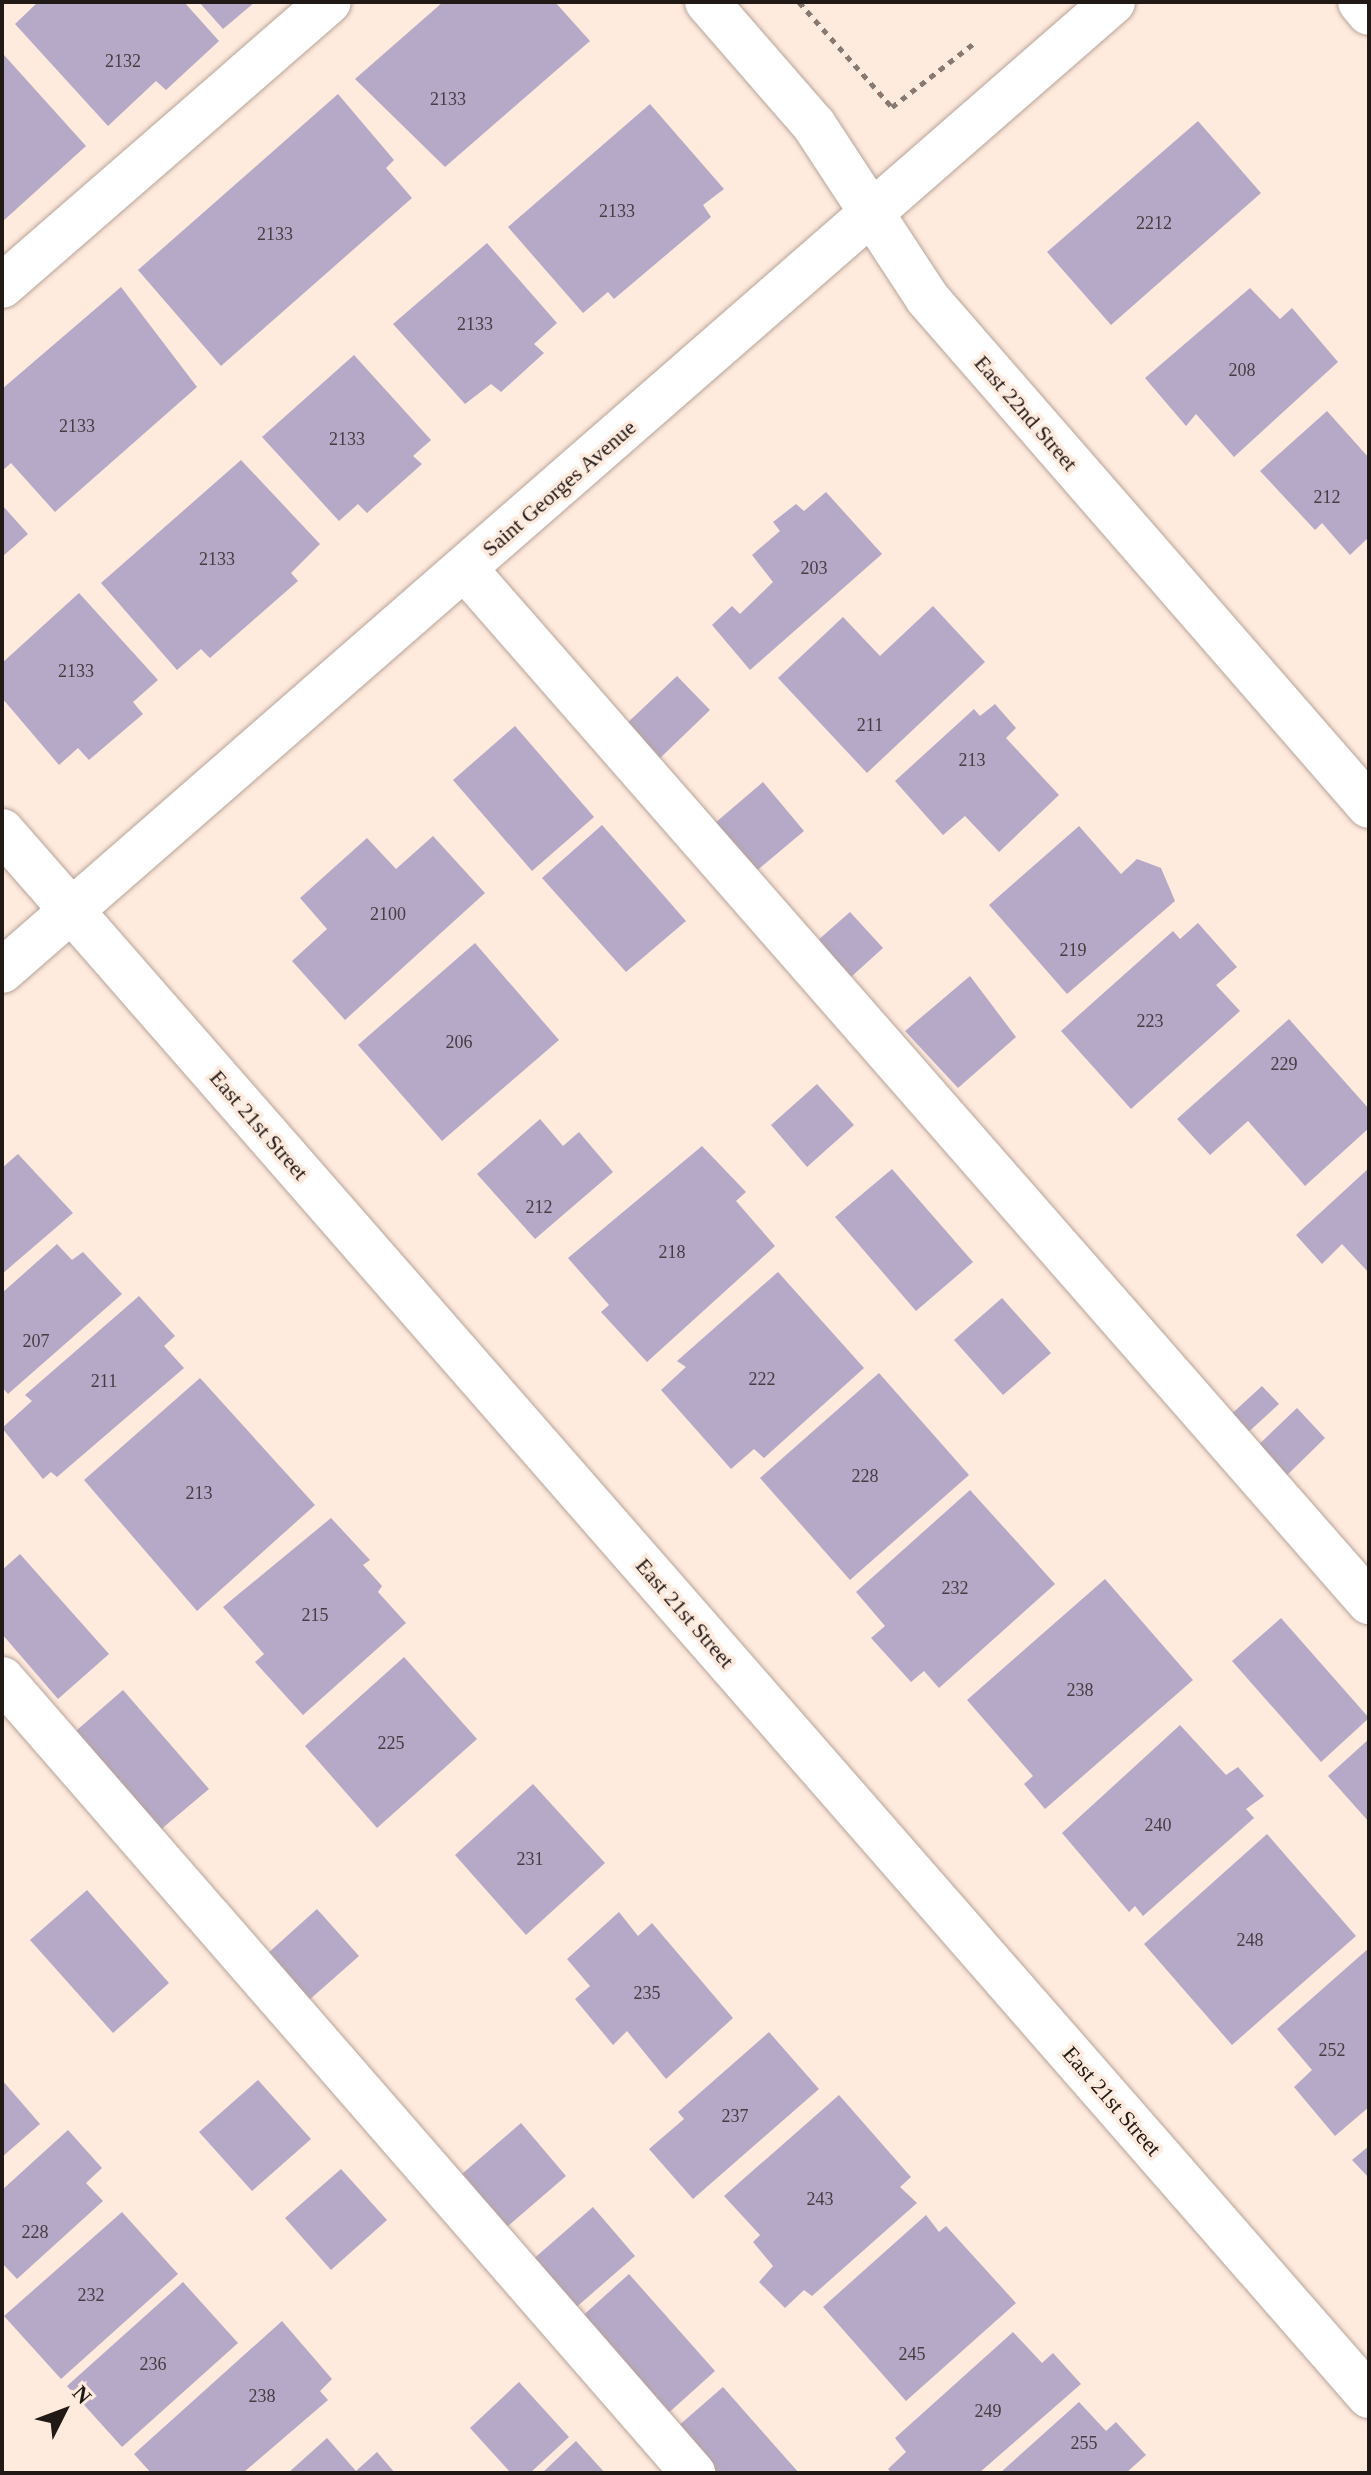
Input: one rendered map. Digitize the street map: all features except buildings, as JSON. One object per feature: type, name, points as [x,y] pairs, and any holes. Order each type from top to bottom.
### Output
[{"type":"street","points":[[2,286],[329,2]]},
{"type":"street","name":"East 22nd Street","points":[[707,2],[814,125],[927,298],[1369,806]]},
{"type":"street","name":"Saint Georges Avenue","points":[[2,971],[1113,2]]},
{"type":"street","points":[[1360,2],[1369,13]]},
{"type":"street","points":[[465,569],[1369,1602]]},
{"type":"street","name":"East 21st Street","points":[[2,831],[1369,2396]]},
{"type":"street","points":[[2,1679],[693,2473]]},
{"type":"path","points":[[799,2],[892,107],[979,40]]}]
